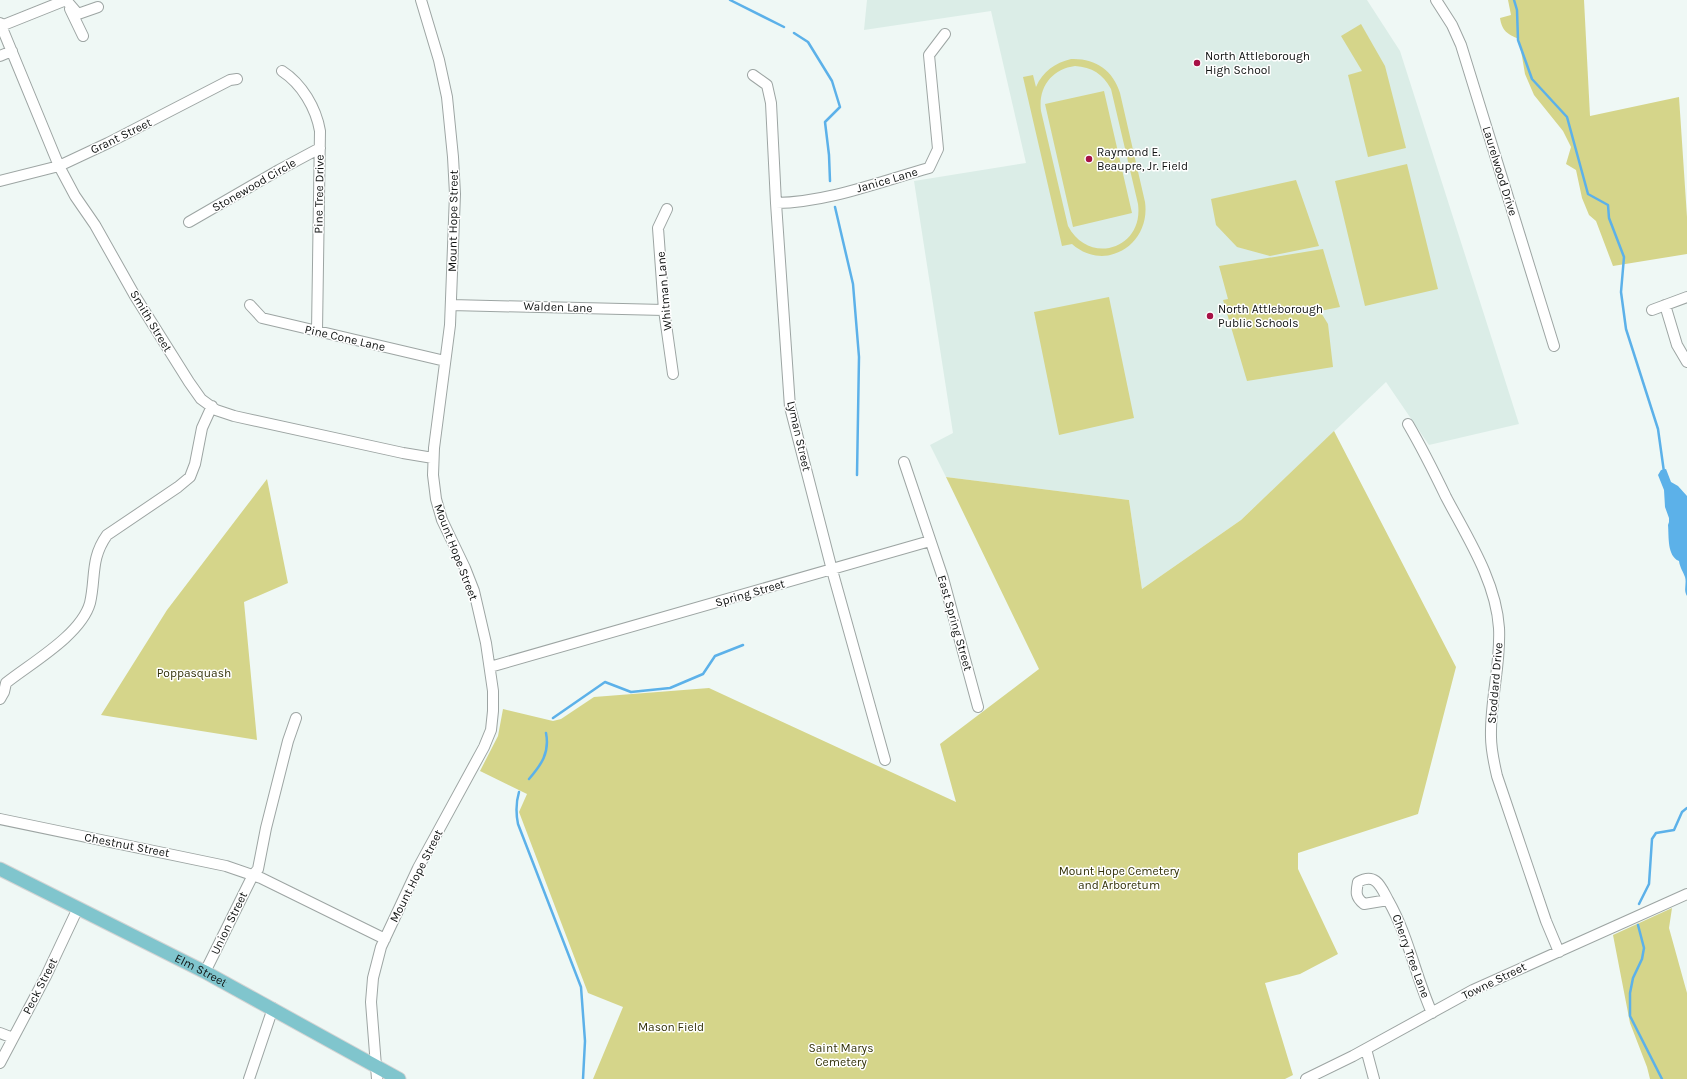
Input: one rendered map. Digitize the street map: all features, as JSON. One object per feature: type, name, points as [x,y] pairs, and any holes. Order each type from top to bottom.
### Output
[{"type":"main road","name":"Elm Street","points":[[0,869],[205,972],[273,1008],[399,1079]]},
{"type":"street","points":[[66,0],[78,14],[98,7]]},
{"type":"street","points":[[1,25],[66,0]]},
{"type":"street","points":[[66,0],[83,36]]},
{"type":"street","name":"Mount Hope Street","points":[[377,1079],[371,1002],[373,978],[385,939],[418,868],[484,747],[490,730],[493,711],[493,691],[490,667],[474,591],[465,568],[442,520],[436,499],[433,476],[433,458],[451,305],[455,194],[451,129],[447,97],[439,60],[421,0]]},
{"type":"street","name":"Laurelwood Drive","points":[[1436,0],[1452,25],[1461,45],[1554,346]]},
{"type":"street","name":"Smith Street","points":[[1,25],[59,166],[75,196],[95,225],[135,296],[174,360],[201,399],[234,416],[403,453],[433,458]]},
{"type":"street","name":"Janice Lane","points":[[776,203],[790,203],[825,198],[929,168],[938,149],[929,55],[944,34]]},
{"type":"street","points":[[0,56],[12,51]]},
{"type":"street","name":"Pine Tree Drive","points":[[282,71],[292,78],[312,106],[319,126],[320,148],[317,331]]},
{"type":"street","name":"Lyman Street","points":[[753,75],[767,85],[771,103],[776,203],[790,407],[832,570],[885,760]]},
{"type":"street","name":"Grant Street","points":[[0,181],[59,166],[108,143],[230,80],[237,79]]},
{"type":"street","name":"Stonewood Circle","points":[[189,222],[320,148]]},
{"type":"street","name":"Whitman Lane","points":[[667,209],[658,228],[664,310],[673,374]]},
{"type":"street","points":[[1652,310],[1687,297]]},
{"type":"street","name":"Pine Cone Lane","points":[[250,305],[262,318],[445,361]]},
{"type":"street","name":"Walden Lane","points":[[451,305],[664,310]]},
{"type":"street","points":[[1666,305],[1677,345],[1687,362]]},
{"type":"street","points":[[0,699],[4,692],[3,681],[50,652],[84,616],[89,604],[95,562],[99,546],[106,535],[178,487],[190,477],[195,464],[202,428],[212,406]]},
{"type":"street","name":"Stoddard Drive","points":[[1408,424],[1490,585],[1499,627],[1492,718],[1492,754],[1497,776],[1546,921],[1559,952]]},
{"type":"street","points":[[904,462],[930,540]]},
{"type":"street","name":"Spring Street","points":[[490,667],[832,570],[930,540]]},
{"type":"street","name":"East Spring Street","points":[[930,540],[943,578],[978,707]]},
{"type":"street","points":[[253,875],[258,869],[266,828],[288,741],[296,718]]},
{"type":"street","name":"Chestnut Street","points":[[0,819],[226,866],[253,875],[299,896],[385,939]]},
{"type":"street","name":"Union Street","points":[[205,972],[253,875]]},
{"type":"street","name":"Towne Street","points":[[1306,1079],[1366,1049],[1473,990],[1687,894]]},
{"type":"street","name":"Cherry Tree Lane","points":[[1388,900],[1397,916],[1408,943],[1424,995],[1432,1013]]},
{"type":"street","name":"Peck Street","points":[[0,1063],[46,976],[78,908]]},
{"type":"street","points":[[249,1079],[273,1008]]},
{"type":"street","points":[[0,1033],[13,1038]]},
{"type":"street","points":[[1366,1049],[1374,1079]]},
{"type":"shaded area","name":"North Attleborough Public Schools","points":[[867,0],[1367,0],[1400,51],[1519,424],[1429,445],[1386,382],[1241,520],[1142,589],[1129,500],[946,477],[930,445],[953,433],[914,181],[1026,163],[991,11],[864,30]]},
{"type":"green space","points":[[1508,0],[1584,0],[1590,116],[1679,97],[1687,217],[1687,254],[1613,266],[1596,221],[1589,215],[1582,198],[1576,170],[1566,164],[1571,147],[1563,131],[1534,95],[1525,74],[1519,39],[1508,34],[1502,26],[1500,18],[1511,15]]},
{"type":"green space","points":[[1361,24],[1385,66],[1406,148],[1368,157],[1348,75],[1362,71],[1341,36]]},
{"type":"green space","points":[[1080,59],[1095,63],[1102,67],[1113,78],[1120,93],[1145,202],[1145,217],[1141,231],[1133,242],[1123,250],[1111,255],[1098,256],[1085,252],[1072,244],[1062,246],[1023,77],[1033,75],[1036,87],[1042,76],[1050,68],[1065,61]],"holes":[[[1075,66],[1087,68],[1101,75],[1111,89],[1138,204],[1138,220],[1133,232],[1124,241],[1113,247],[1101,248],[1089,246],[1077,238],[1068,226],[1041,111],[1044,87],[1053,75],[1067,68]]]},
{"type":"green space","name":"Raymond E. Beaupre, Jr. Field","points":[[1104,91],[1132,213],[1073,227],[1045,104]]},
{"type":"green space","points":[[1407,164],[1438,289],[1365,306],[1335,181]]},
{"type":"green space","points":[[1296,180],[1319,246],[1270,256],[1237,247],[1216,225],[1211,199]]},
{"type":"green space","points":[[1323,249],[1340,307],[1320,311],[1328,324],[1333,367],[1247,381],[1223,300],[1228,299],[1219,266]]},
{"type":"green space","points":[[1109,297],[1134,418],[1059,435],[1034,312]]},
{"type":"green space","name":"Mount Hope Cemetery and Arboretum","points":[[1334,431],[1456,667],[1418,814],[1298,853],[1298,869],[1338,954],[1300,974],[1265,983],[1293,1075],[1285,1079],[593,1079],[623,1007],[588,993],[519,812],[527,794],[480,771],[498,736],[503,709],[553,721],[561,719],[594,697],[709,688],[956,802],[940,744],[1039,669],[946,477],[1129,500],[1142,589],[1241,520]]},
{"type":"green space","name":"Poppasquash","points":[[267,479],[288,583],[244,602],[257,740],[101,715],[167,610]]},
{"type":"green space","points":[[1672,908],[1669,928],[1687,993],[1687,1079],[1650,1079],[1647,1067],[1630,1023],[1613,935]]},
{"type":"water","points":[[1666,469],[1671,482],[1678,486],[1687,496],[1687,596],[1685,591],[1685,577],[1679,561],[1672,555],[1669,546],[1669,518],[1665,507],[1664,490],[1658,475],[1661,470]]},
{"type":"waterway","points":[[730,0],[784,27]]},
{"type":"waterway","points":[[1514,0],[1517,10],[1518,40],[1532,79],[1567,117],[1588,194],[1608,205],[1609,218],[1624,257],[1621,292],[1626,329],[1658,429],[1664,472]]},
{"type":"waterway","points":[[794,33],[808,42],[832,81],[840,107],[825,122],[830,181]]},
{"type":"waterway","points":[[835,207],[853,284],[859,357],[857,475]]},
{"type":"waterway","points":[[553,718],[605,682],[631,692],[670,688],[703,674],[715,656],[743,645]]},
{"type":"waterway","points":[[529,779],[541,764],[546,753],[546,733]]},
{"type":"waterway","points":[[519,792],[517,800],[518,824],[581,987],[585,1041],[583,1079]]},
{"type":"waterway","points":[[1639,904],[1649,884],[1652,839],[1656,833],[1674,830],[1682,812],[1687,808]]},
{"type":"waterway","points":[[1638,925],[1644,948],[1642,959],[1633,978],[1630,993],[1630,1016],[1662,1079]]},
{"type":"place","name":"North Attleborough High School","points":[[1197,63]]},
{"type":"place","name":"Raymond E. Beaupre, Jr. Field","points":[[1089,159]]},
{"type":"place","name":"North Attleborough Public Schools","points":[[1210,316]]},
{"type":"park label","name":"Mason Field","points":[[671,1027]]},
{"type":"park label","name":"Saint Marys Cemetery","points":[[841,1055]]}]
